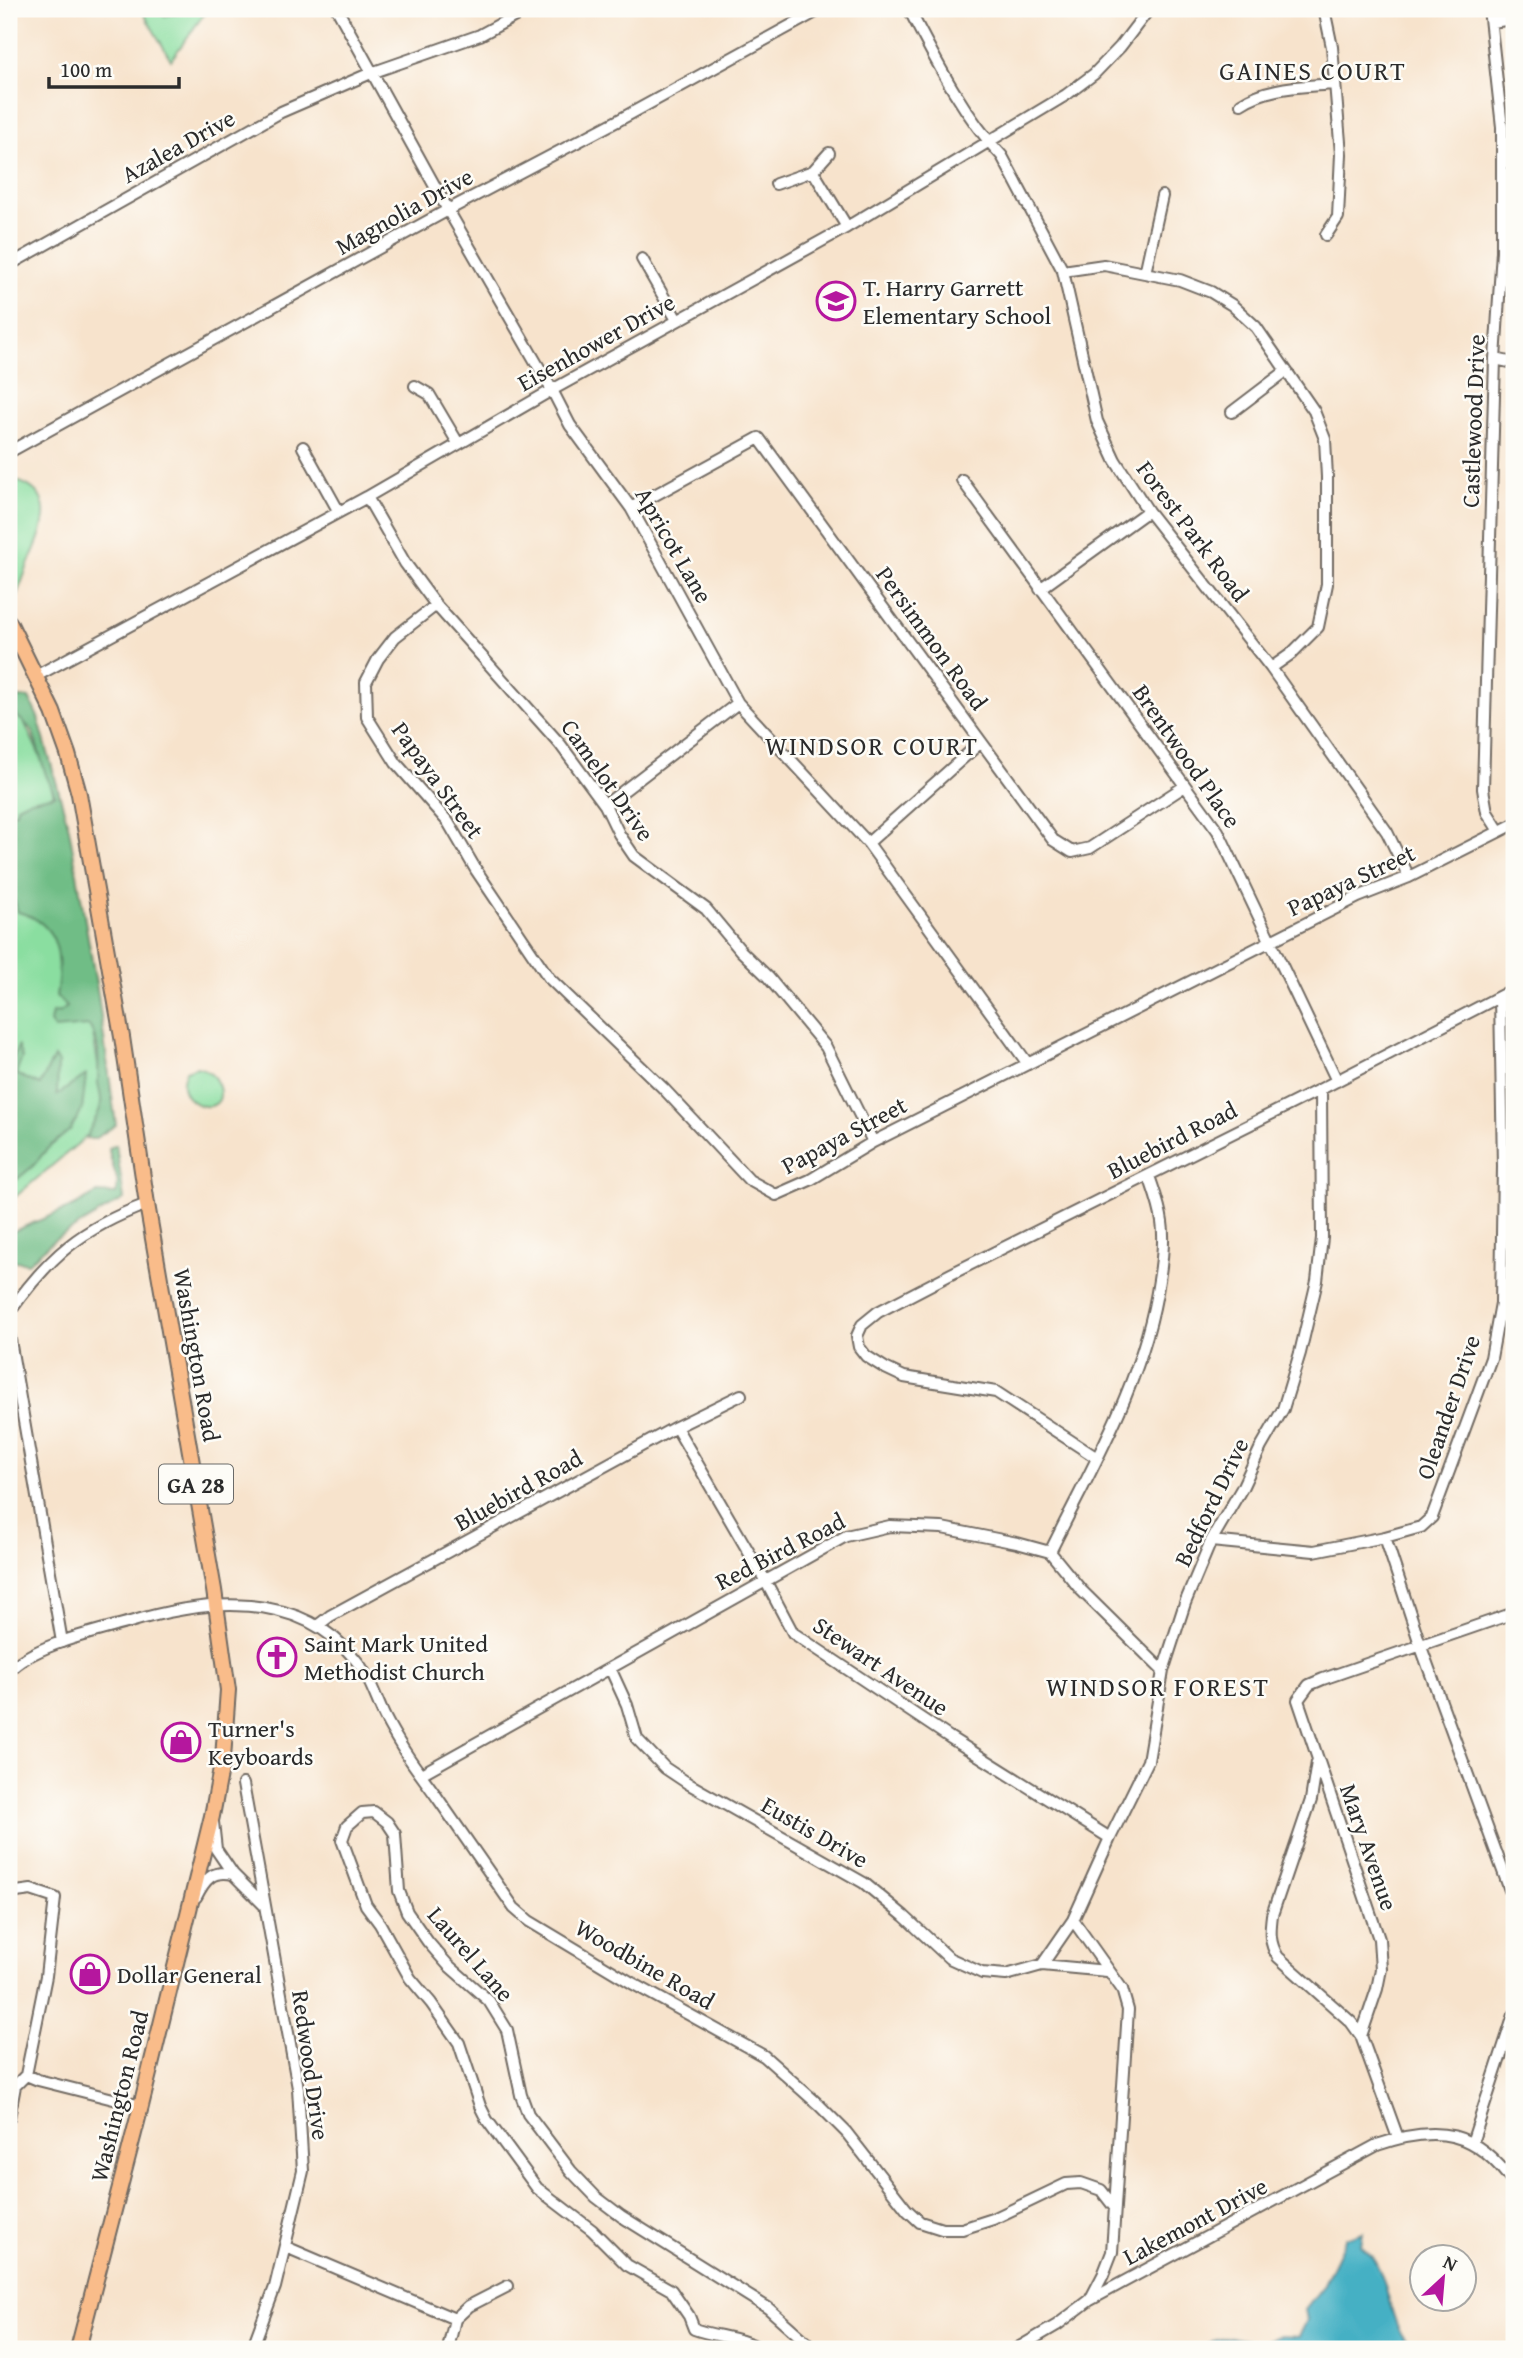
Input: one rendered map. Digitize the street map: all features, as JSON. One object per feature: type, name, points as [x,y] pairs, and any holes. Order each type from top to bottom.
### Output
[{"type":"main road","name":"Washington Road","points":[[9,622],[53,712],[79,794],[120,1024],[147,1204],[216,1604],[228,1690],[223,1758],[212,1816],[78,2349]]},
{"type":"street","name":"Apricot Lane","points":[[337,9],[570,425],[631,508],[738,703],[868,843],[1028,1064]]},
{"type":"street","name":"Azalea Drive","points":[[9,265],[281,112],[371,73],[480,35],[528,9]]},
{"type":"street","name":"Magnolia Drive","points":[[9,452],[448,210],[821,9]]},
{"type":"street","name":"Forest Park Road","points":[[909,9],[938,64],[988,142],[1002,156],[1063,271],[1097,421],[1115,460],[1148,511],[1271,668],[1387,832],[1409,877]]},
{"type":"street","name":"Eisenhower Drive","points":[[36,676],[367,497],[552,390],[846,227],[988,142],[1066,95],[1094,74],[1149,9]]},
{"type":"street","points":[[1324,9],[1332,47],[1341,154],[1338,217],[1326,235]]},
{"type":"street","name":"Castlewood Drive","points":[[1489,9],[1502,127],[1502,251],[1495,359],[1483,789],[1487,812],[1499,831]]},
{"type":"street","points":[[1491,22],[1514,19]]},
{"type":"street","points":[[1241,104],[1255,95],[1282,88],[1334,84]]},
{"type":"street","points":[[776,184],[813,171],[829,153]]},
{"type":"street","points":[[813,171],[846,227]]},
{"type":"street","points":[[1146,273],[1162,197]]},
{"type":"street","points":[[642,259],[677,320]]},
{"type":"street","points":[[1063,271],[1104,265],[1180,280],[1211,292],[1232,305],[1256,327],[1314,411],[1325,439],[1327,584],[1318,628],[1292,654],[1271,668]]},
{"type":"street","points":[[1495,359],[1514,363]]},
{"type":"street","points":[[1232,412],[1286,371]]},
{"type":"street","points":[[415,386],[429,394],[458,443]]},
{"type":"street","name":"Persimmon Road","points":[[631,508],[759,438],[1053,840],[1072,852],[1090,848],[1185,786]]},
{"type":"street","points":[[303,446],[339,512]]},
{"type":"street","name":"Brentwood Place","points":[[962,480],[1218,831],[1337,1081]]},
{"type":"street","name":"Camelot Drive","points":[[367,497],[405,563],[436,605],[560,744],[605,804],[619,834],[634,856],[706,909],[741,951],[768,977],[826,1047],[873,1142]]},
{"type":"street","points":[[1040,589],[1148,511]]},
{"type":"street","name":"Papaya Street","points":[[436,605],[396,637],[378,659],[366,682],[367,717],[396,763],[448,822],[491,893],[549,978],[663,1088],[748,1180],[776,1195],[810,1180],[873,1142],[1358,897],[1409,877],[1514,824]]},
{"type":"street","points":[[605,804],[738,703]]},
{"type":"street","points":[[868,843],[981,742]]},
{"type":"street","name":"Bluebird Road","points":[[1097,1458],[996,1392],[904,1377],[885,1368],[866,1356],[859,1347],[857,1336],[862,1325],[878,1312],[1514,989]]},
{"type":"street","name":"Oleander Drive","points":[[1210,1541],[1314,1551],[1421,1527],[1432,1517],[1491,1359],[1501,1303],[1503,1166],[1500,997]]},
{"type":"street","name":"Bedford Drive","points":[[1073,1920],[1147,1761],[1163,1671],[1185,1603],[1210,1541],[1242,1488],[1283,1409],[1300,1353],[1317,1280],[1322,1238],[1321,1089]]},
{"type":"street","points":[[1149,1176],[1157,1197],[1162,1224],[1162,1259],[1151,1327],[1139,1367],[1050,1552],[1082,1590],[1163,1671]]},
{"type":"street","points":[[9,1313],[46,1266],[71,1242],[116,1216],[147,1204]]},
{"type":"street","points":[[9,1334],[62,1642]]},
{"type":"street","name":"Bluebird Road","points":[[317,1626],[330,1616],[676,1427],[741,1395]]},
{"type":"street","name":"Stewart Avenue","points":[[676,1427],[793,1633],[949,1737],[1110,1838]]},
{"type":"street","name":"Red Bird Road","points":[[421,1774],[846,1536],[890,1526],[942,1528],[1050,1552]]},
{"type":"street","points":[[1385,1537],[1421,1647],[1514,1901]]},
{"type":"street","name":"Woodbine Road","points":[[9,1671],[18,1661],[62,1642],[144,1617],[216,1604],[261,1606],[317,1626],[341,1643],[357,1660],[396,1738],[514,1909],[529,1921],[632,1983],[764,2056],[846,2132],[907,2210],[920,2222],[942,2229],[962,2229],[993,2219],[1066,2184],[1082,2183],[1101,2190],[1115,2208]]},
{"type":"street","points":[[1421,1647],[1514,1613]]},
{"type":"street","name":"Mary Avenue","points":[[1360,2036],[1381,1969],[1379,1939],[1297,1700],[1309,1685],[1421,1647]]},
{"type":"street","name":"Eustis Drive","points":[[610,1668],[627,1705],[637,1739],[665,1768],[864,1883],[949,1958],[982,1973],[1006,1975],[1042,1965],[1107,1971]]},
{"type":"street","points":[[1317,1759],[1311,1800],[1272,1915],[1272,1947],[1278,1957],[1351,2022],[1360,2036],[1398,2138]]},
{"type":"street","name":"Redwood Drive","points":[[243,1784],[298,2088],[303,2171],[275,2287],[252,2349]]},
{"type":"street","name":"Laurel Lane","points":[[761,2349],[735,2338],[694,2329],[689,2316],[671,2290],[628,2265],[592,2230],[537,2188],[526,2175],[487,2120],[459,2043],[410,1978],[380,1924],[366,1905],[342,1840],[346,1826],[362,1813],[374,1812],[387,1822],[395,1834],[400,1891],[407,1912],[435,1949],[489,2001],[507,2030],[521,2095],[528,2114],[571,2171],[596,2197],[621,2216],[768,2308],[814,2349]]},
{"type":"street","points":[[212,1816],[216,1849],[233,1874],[265,1906]]},
{"type":"street","points":[[187,1915],[200,1889],[210,1877],[221,1871],[233,1874]]},
{"type":"street","points":[[9,1893],[31,1890],[55,1898],[46,1976],[26,2076],[15,2086],[9,2118]]},
{"type":"street","points":[[1042,1965],[1073,1920],[1122,1989],[1128,2010],[1112,2252],[1115,2274],[1120,2279],[1129,2280]]},
{"type":"street","points":[[1514,2015],[1472,2143],[1494,2158],[1514,2183]]},
{"type":"street","points":[[26,2076],[141,2106]]},
{"type":"street","name":"Lakemont Drive","points":[[1016,2349],[1057,2325],[1090,2300],[1377,2145],[1398,2138],[1434,2133],[1451,2135],[1472,2143]]},
{"type":"street","points":[[286,2248],[455,2319]]},
{"type":"street","points":[[1090,2300],[1112,2252]]},
{"type":"street","points":[[448,2349],[455,2319],[469,2306],[509,2286]]},
{"type":"green space","points":[[141,9],[157,9],[164,16],[190,10],[204,14],[171,60]]},
{"type":"green space","points":[[17,481],[37,493],[42,501],[44,521],[17,594],[9,580],[9,482]]},
{"type":"green space","points":[[9,689],[51,780],[107,1119],[9,1202]]},
{"type":"green space","points":[[19,697],[29,698],[38,717],[69,828],[98,995],[116,1125],[94,1139],[87,1139],[99,1113],[101,1098],[98,1053],[93,1032],[89,1026],[54,1029],[50,1022],[52,1013],[67,1007],[56,996],[59,969],[55,944],[43,925],[18,912],[9,884],[9,813],[16,812],[17,806],[27,801],[55,795],[32,730],[18,717],[10,704]]},
{"type":"green space","points":[[18,1047],[22,1058],[16,1074],[40,1085],[54,1057],[58,1063],[57,1095],[86,1075],[82,1110],[70,1130],[9,1186],[9,1067]]},
{"type":"green space","points":[[197,1067],[209,1073],[218,1084],[220,1096],[216,1103],[209,1106],[192,1101],[185,1094],[183,1083],[186,1071]]},
{"type":"green space","points":[[116,1145],[124,1199],[54,1240],[28,1263],[9,1260],[9,1233],[74,1206],[97,1193],[116,1194],[117,1183],[109,1148]]},
{"type":"water","points":[[1363,2232],[1361,2246],[1379,2269],[1399,2330],[1414,2349],[1179,2349],[1204,2348],[1213,2341],[1230,2337],[1261,2343],[1278,2336],[1299,2337],[1307,2320],[1305,2309],[1323,2286],[1346,2238]]},
{"type":"place","name":"T. Harry Garrett Elementary School","points":[[836,301]]},
{"type":"place","name":"Saint Mark United Methodist Church","points":[[277,1657]]},
{"type":"place","name":"Turner's Keyboards","points":[[181,1742]]},
{"type":"place","name":"Dollar General","points":[[90,1974]]},
{"type":"district","name":"GAINES COURT","points":[[1313,70]]},
{"type":"district","name":"WINDSOR COURT","points":[[872,745]]},
{"type":"district","name":"WINDSOR FOREST","points":[[1158,1686]]}]
